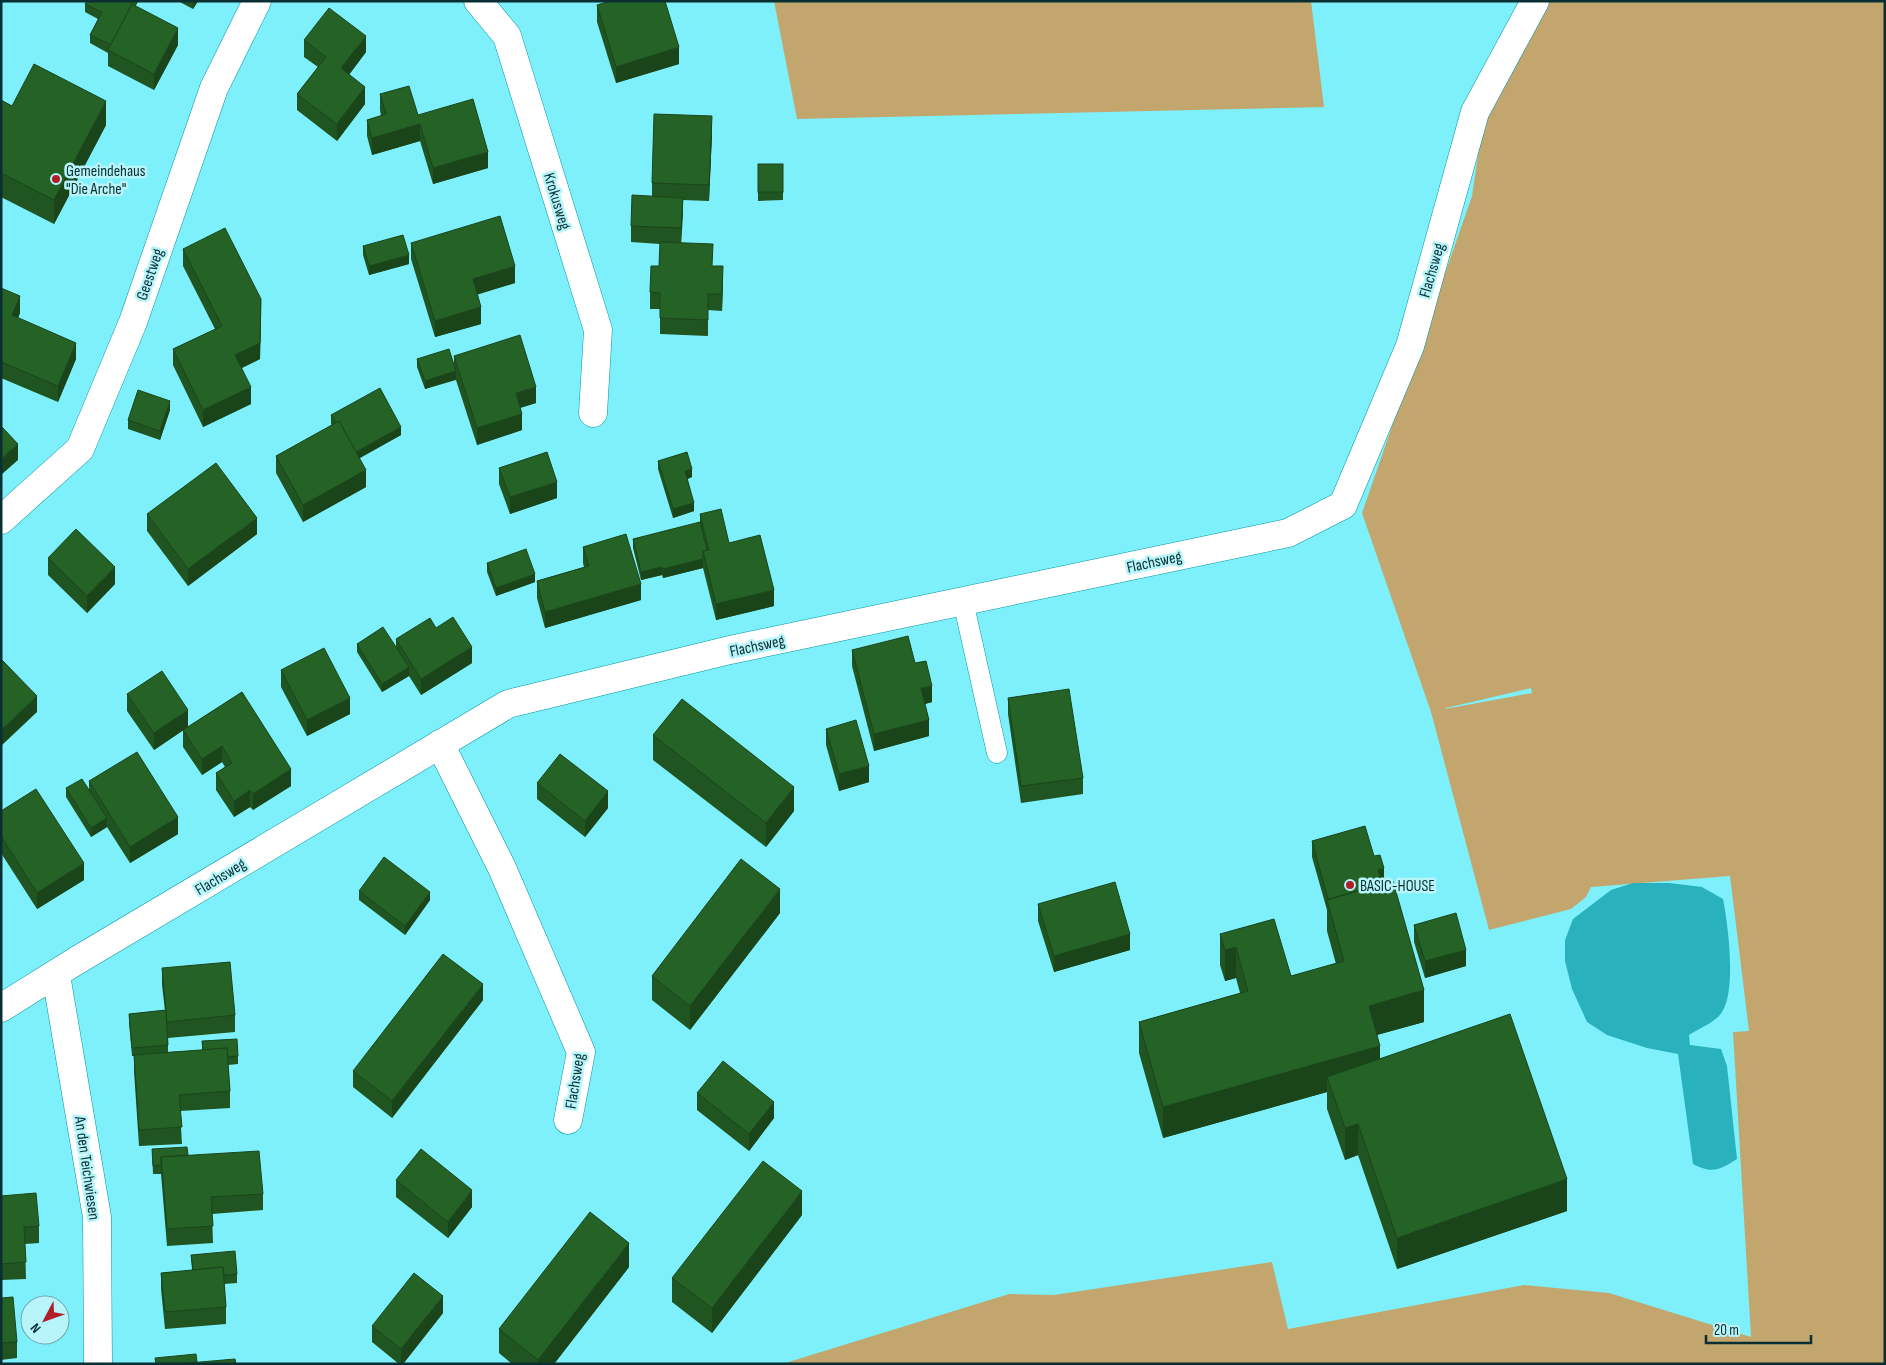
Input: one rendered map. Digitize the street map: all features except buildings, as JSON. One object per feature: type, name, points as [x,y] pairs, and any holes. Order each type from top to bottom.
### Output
[{"type":"street","name":"Geestweg","points":[[1,520],[80,449],[132,322],[214,88],[257,1]]},
{"type":"street","name":"Krokusweg","points":[[478,1],[507,36],[598,330],[593,413]]},
{"type":"street","name":"Flachsweg","points":[[1,1008],[508,704],[730,650],[1288,533],[1343,505],[1410,346],[1475,112],[1535,1]]},
{"type":"street","name":"Flachsweg","points":[[440,744],[502,868],[582,1052],[568,1120]]},
{"type":"street","name":"An den Teichwiesen","points":[[56,975],[96,1217],[98,1364]]},
{"type":"lane","points":[[963,601],[997,753]]},
{"type":"shaded area","points":[[774,1],[1311,1],[1324,107],[797,119]]},
{"type":"shaded area","points":[[1549,1],[1885,1],[1885,1364],[782,1364],[1009,1294],[1054,1295],[1272,1262],[1288,1329],[1524,1285],[1609,1293],[1751,1337],[1733,1032],[1749,1031],[1730,876],[1591,887],[1586,897],[1571,909],[1489,930],[1431,712],[1362,513],[1472,196],[1485,108]],"holes":[[[1531,688],[1532,693],[1445,709]]]},
{"type":"water","points":[[1633,883],[1669,883],[1702,887],[1723,899],[1730,960],[1730,977],[1725,1007],[1719,1016],[1689,1035],[1690,1045],[1721,1049],[1727,1066],[1737,1159],[1721,1168],[1711,1170],[1693,1164],[1678,1054],[1647,1048],[1607,1035],[1587,1022],[1572,989],[1565,961],[1565,940],[1573,919],[1611,890]]},
{"type":"place","name":"Gemeindehaus \"Die Arche\"","points":[[56,179]]},
{"type":"place","name":"BASIC-HOUSE","points":[[1350,885]]}]
